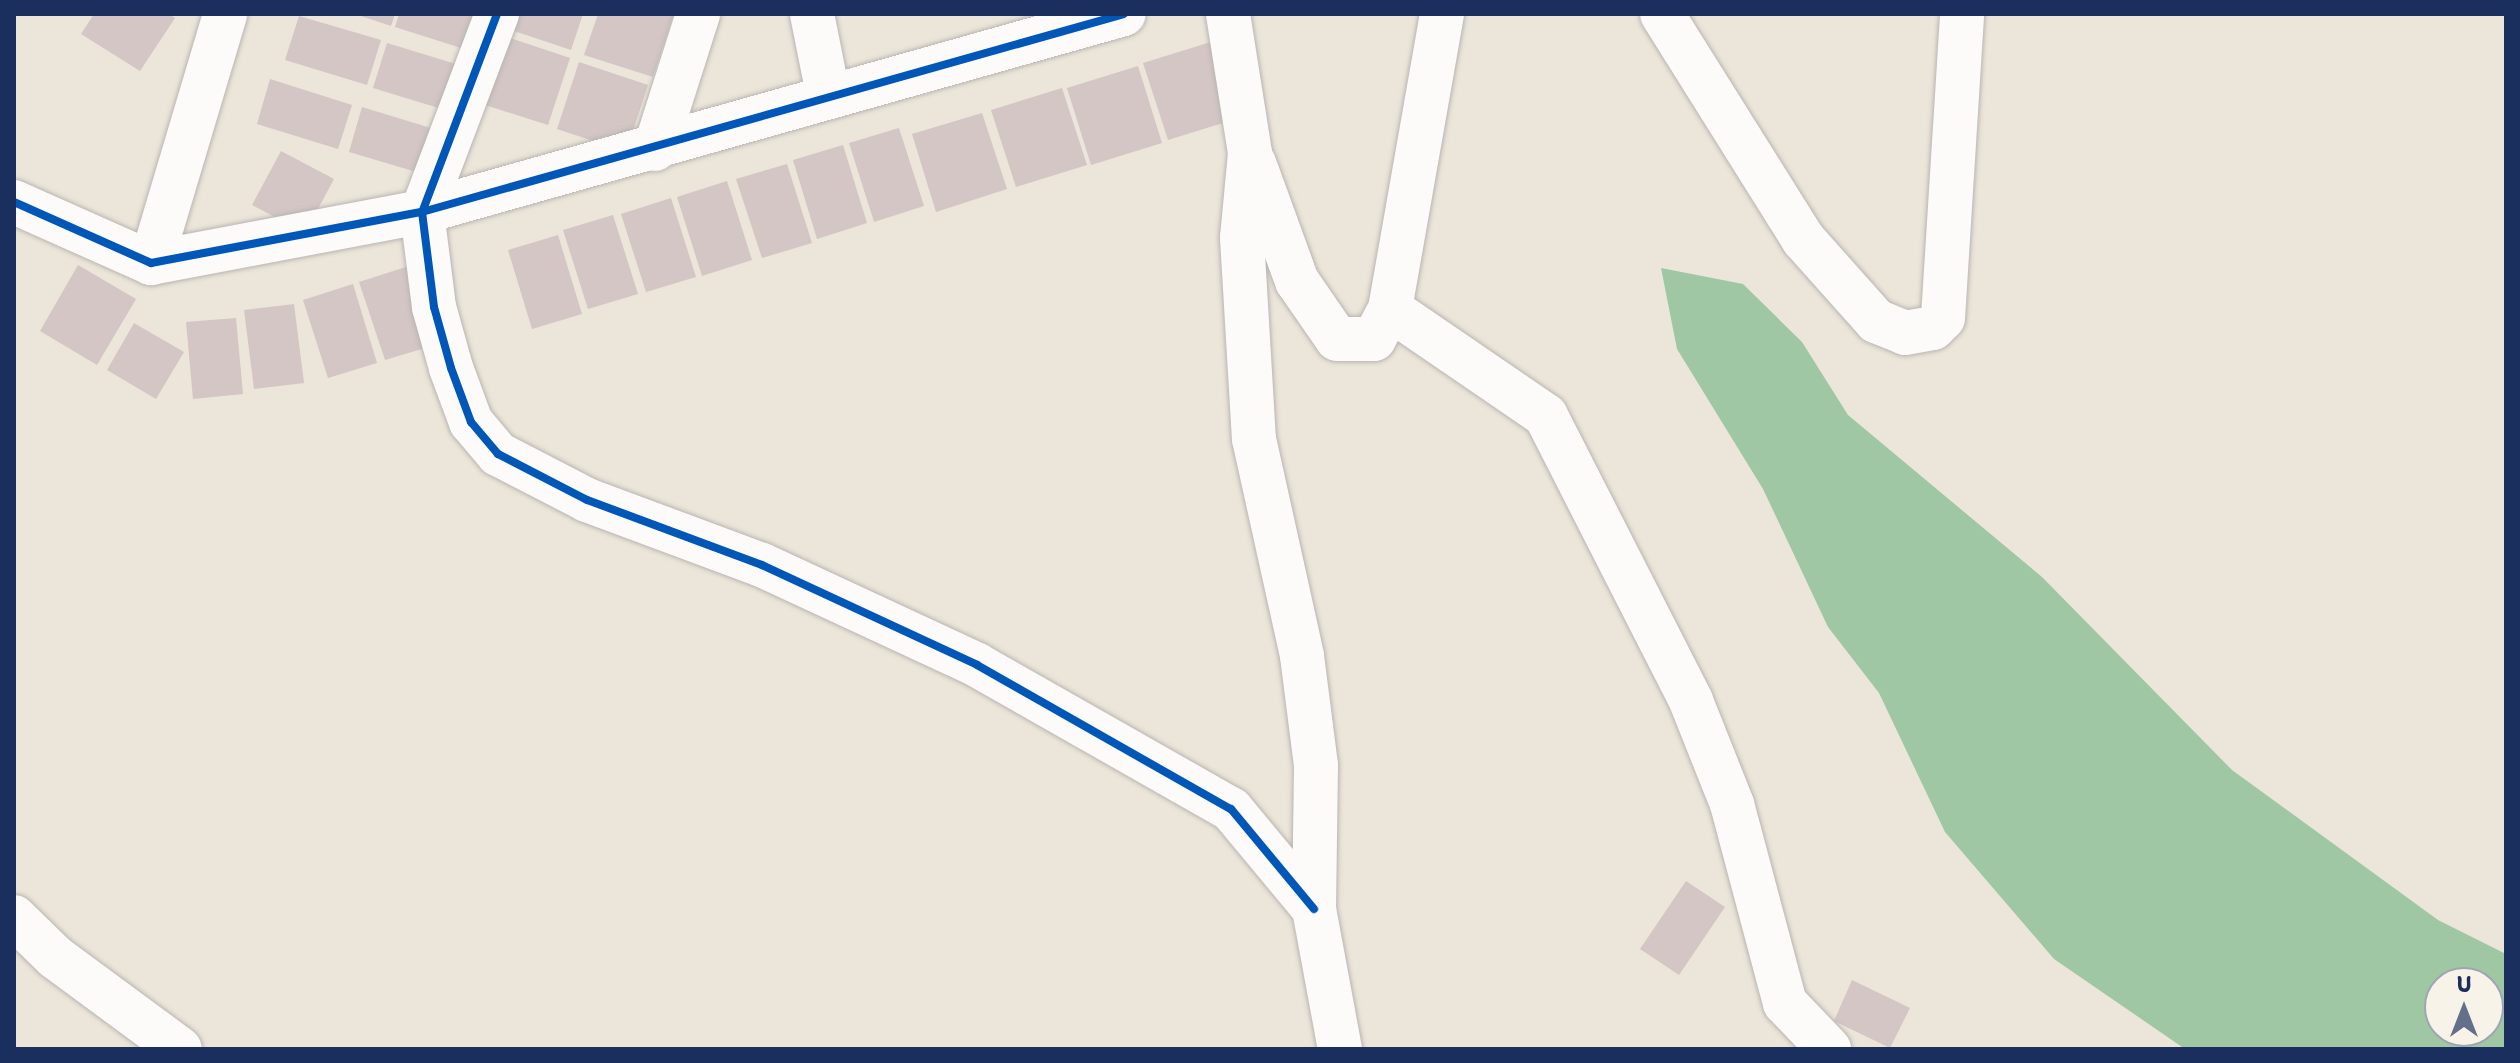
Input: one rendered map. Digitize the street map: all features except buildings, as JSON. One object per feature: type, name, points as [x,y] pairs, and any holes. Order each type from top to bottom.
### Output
[{"type":"street","points":[[151,263],[225,14]]},
{"type":"street","points":[[497,14],[422,212],[434,307],[451,368],[471,422],[498,454],[587,500],[762,565],[977,665],[1231,809],[1314,909]]},
{"type":"street","points":[[655,149],[698,14]]},
{"type":"street","points":[[812,14],[828,94]]},
{"type":"street","points":[[14,202],[151,263],[422,212],[655,149],[1049,24],[1124,14]]},
{"type":"street","points":[[1228,14],[1250,153],[1297,281],[1337,339],[1374,339],[1390,309],[1442,14]]},
{"type":"street","points":[[1662,14],[1803,239],[1876,321],[1905,333],[1933,328],[1943,318],[1962,14]]},
{"type":"street","points":[[1250,153],[1242,238],[1254,439],[1302,656],[1316,766],[1314,909],[1340,1049]]},
{"type":"street","points":[[1390,309],[1546,416],[1691,701],[1732,804],[1785,1003],[1829,1049]]},
{"type":"street","points":[[14,917],[55,957],[180,1049]]},
{"type":"green space","points":[[1661,268],[1743,284],[1802,342],[1848,415],[2042,577],[2232,770],[2438,920],[2506,954],[2506,1049],[2185,1049],[2054,959],[1945,832],[1879,693],[1828,627],[1763,489],[1677,349]]},
{"type":"cycle path","points":[[497,14],[422,212],[434,307],[451,368],[471,422],[498,454],[587,500],[762,565],[977,665],[1231,809],[1314,909]]},
{"type":"cycle path","points":[[14,202],[151,263],[422,212],[1124,14]]}]
